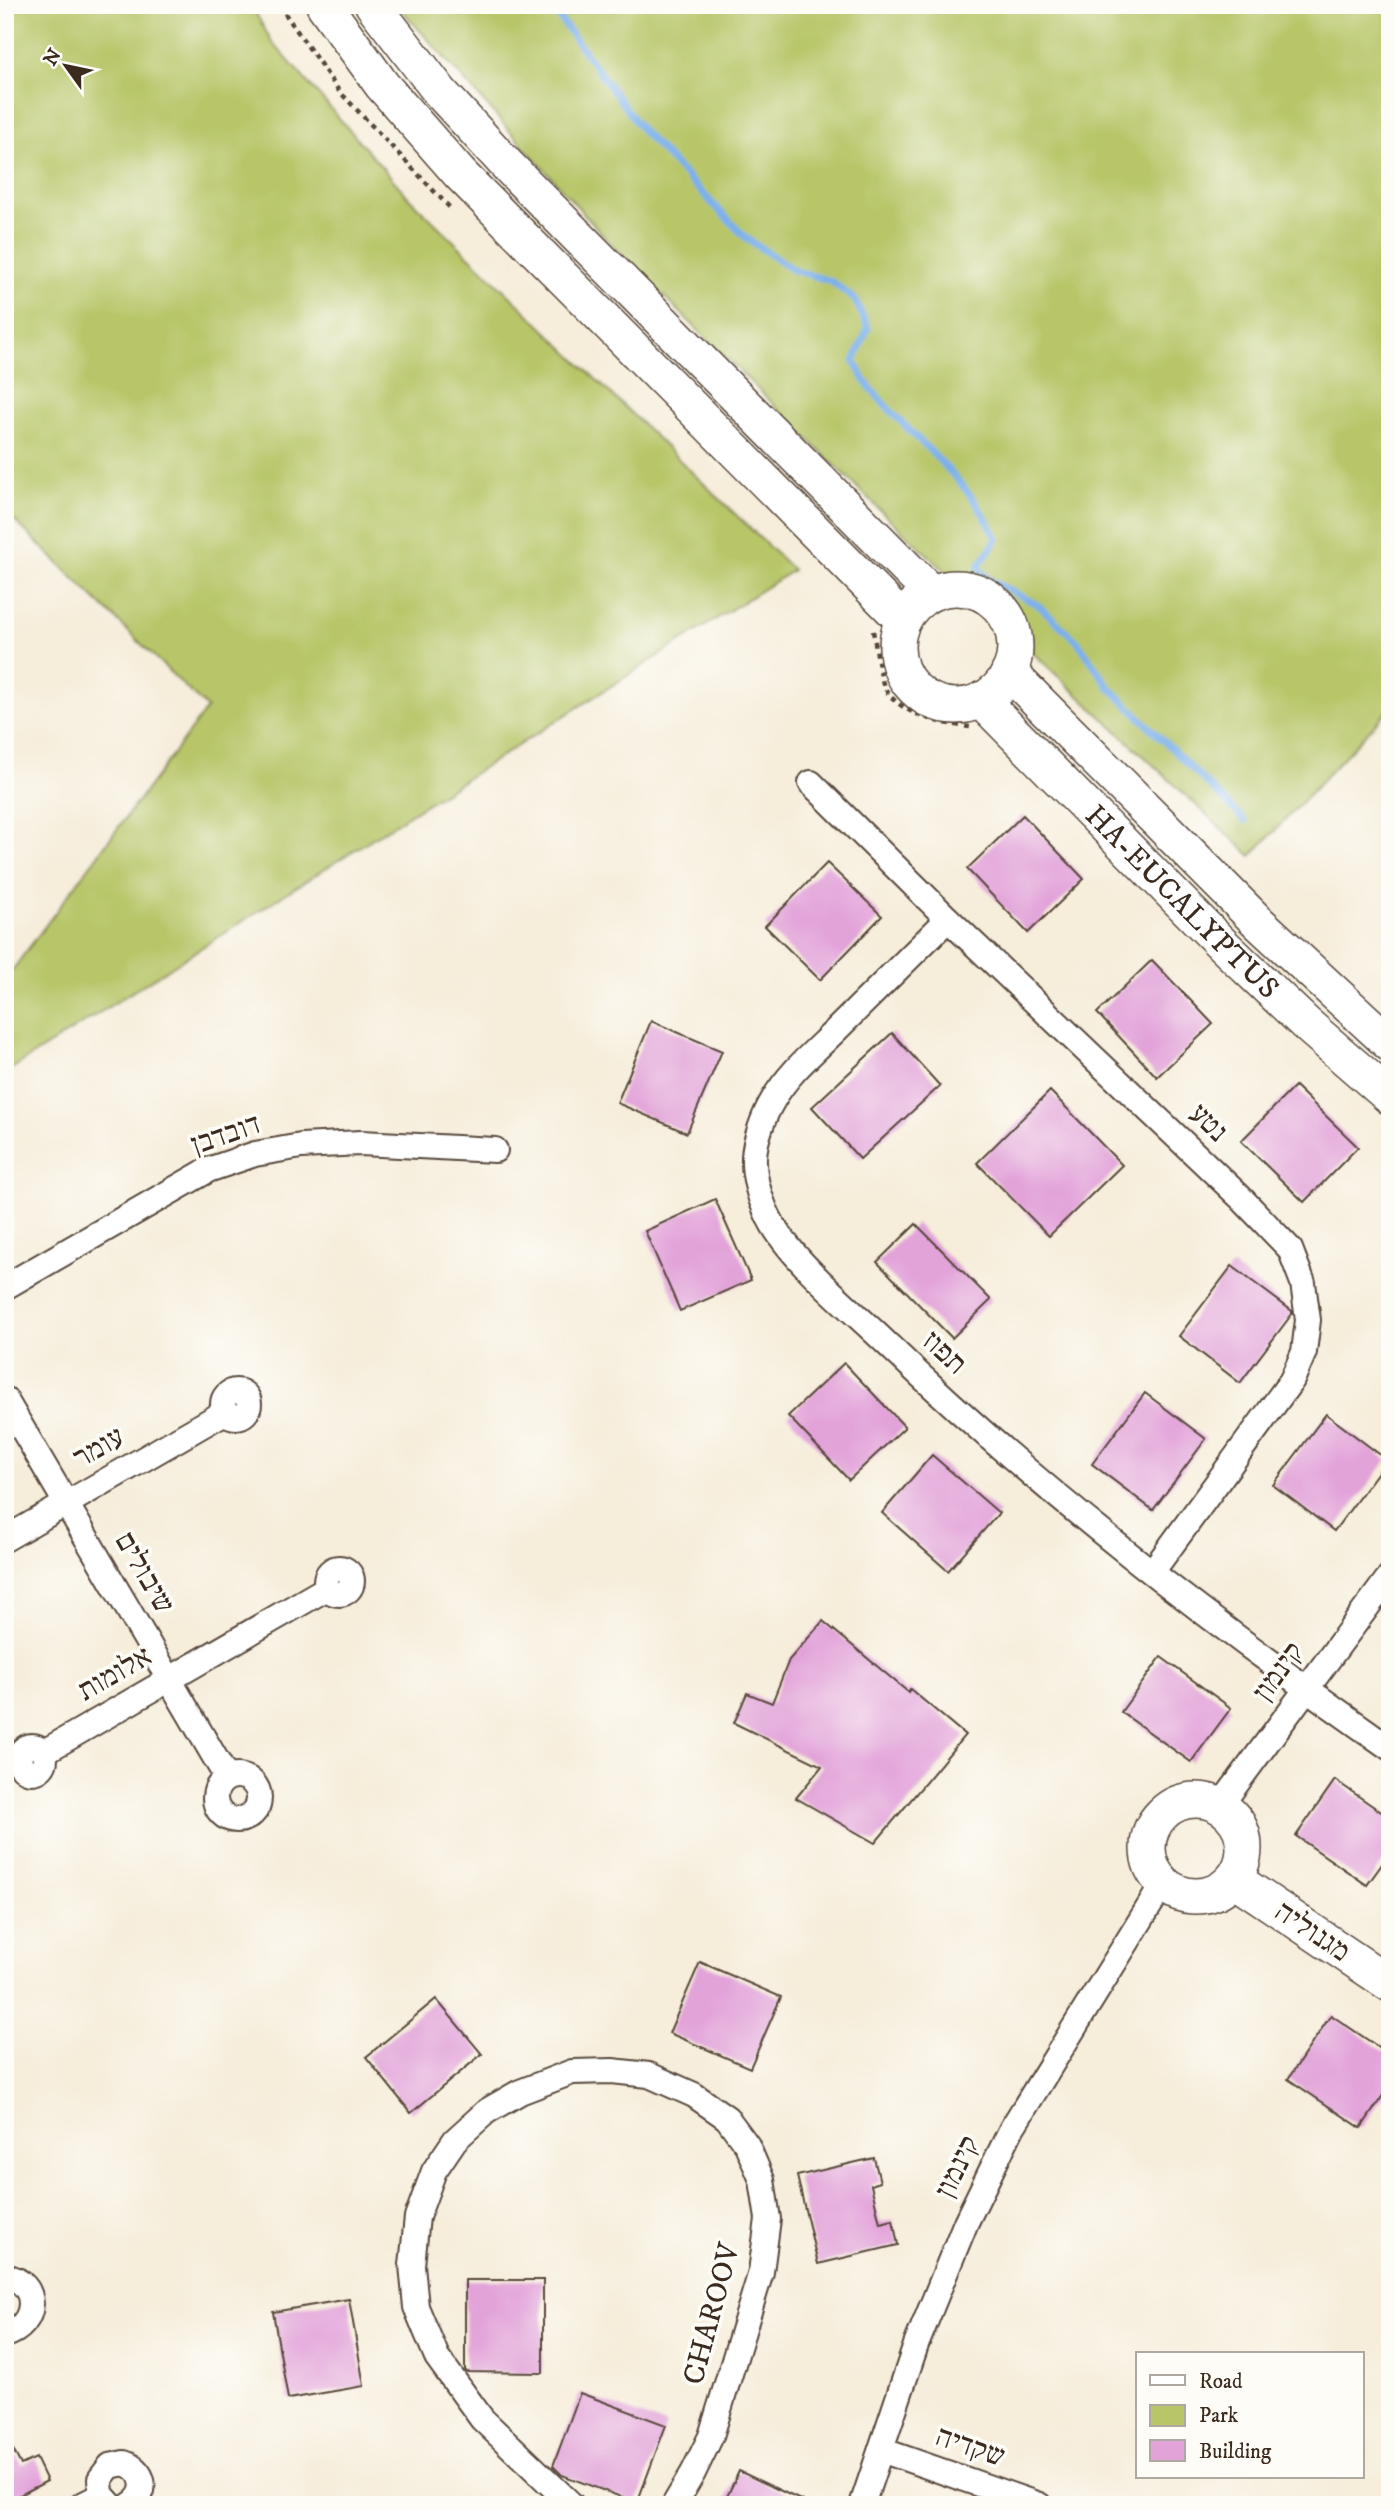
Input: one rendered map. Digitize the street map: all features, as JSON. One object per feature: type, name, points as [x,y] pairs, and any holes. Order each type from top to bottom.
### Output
[{"type":"main road","points":[[324,5],[383,85],[460,174],[903,620]]},
{"type":"main road","points":[[373,5],[440,92],[508,166],[931,593]]},
{"type":"main road","points":[[951,588],[977,591],[1003,610],[1012,628],[1015,639],[1013,664],[1004,682],[995,692],[966,706],[939,704],[920,695],[911,687],[900,669],[897,639],[903,620],[910,609],[931,593],[951,588]]},
{"type":"main road","name":"HA-EUCALYPTUS","points":[[1009,672],[1259,923],[1390,1044]]},
{"type":"main road","name":"HA-EUCALYPTUS","points":[[981,700],[1223,945],[1317,1034],[1390,1097]]},
{"type":"main road","points":[[1207,1801],[1231,1814],[1244,1839],[1245,1853],[1234,1879],[1207,1896],[1176,1893],[1163,1884],[1154,1873],[1147,1846],[1150,1832],[1157,1820],[1179,1803],[1207,1801]]},
{"type":"main road","name":"מגנוליה","points":[[1234,1879],[1390,1984]]},
{"type":"street","name":"נטע","points":[[811,783],[948,919],[1249,1206],[1290,1249],[1303,1283],[1308,1320],[1304,1352],[1292,1380],[1152,1572]]},
{"type":"street","name":"תפוז","points":[[948,919],[794,1071],[772,1100],[760,1130],[754,1156],[758,1189],[773,1225],[796,1256],[916,1372],[1051,1491],[1305,1689],[1390,1748]]},
{"type":"street","name":"דובדבן","points":[[5,1287],[208,1170],[255,1154],[301,1146],[361,1143],[495,1150]]},
{"type":"street","name":"שיבולים","points":[[5,1399],[227,1778]]},
{"type":"street","name":"עומר","points":[[5,1539],[225,1412]]},
{"type":"street","name":"קינמון","points":[[1220,1806],[1390,1576]]},
{"type":"street","name":"אלומות","points":[[44,1752],[327,1588]]},
{"type":"street","name":"קינמון","points":[[862,2505],[916,2346],[971,2210],[1012,2128],[1163,1884]]},
{"type":"street","name":"CHAROOV","points":[[572,2505],[482,2418],[437,2357],[416,2307],[412,2265],[417,2217],[434,2171],[455,2140],[487,2111],[520,2092],[572,2072],[612,2071],[649,2075],[694,2095],[727,2118],[747,2145],[762,2180],[768,2218],[761,2272],[711,2436],[674,2505]]},
{"type":"street","points":[[5,2276],[23,2284],[31,2300],[28,2320],[16,2331],[5,2335]]},
{"type":"street","name":"שקדיה","points":[[881,2450],[1039,2505]]},
{"type":"street","points":[[98,2502],[103,2472],[117,2463],[124,2463],[138,2470],[143,2481],[140,2496],[131,2505]]},
{"type":"green space","points":[[5,5],[251,5],[272,42],[410,199],[793,570],[5,1073],[5,980],[207,708],[5,511]]},
{"type":"green space","points":[[397,5],[1390,5],[1390,708],[1251,856],[885,515],[611,244]]},
{"type":"building","points":[[1023,815],[1084,879],[1028,933],[967,869]]},
{"type":"building","points":[[827,863],[882,916],[820,980],[765,926]]},
{"type":"building","points":[[1152,960],[1213,1024],[1157,1077],[1097,1013]]},
{"type":"building","points":[[651,1021],[722,1051],[687,1133],[617,1103]]},
{"type":"building","points":[[892,1033],[940,1086],[860,1159],[812,1107]]},
{"type":"building","points":[[1295,1086],[1358,1147],[1304,1202],[1241,1141]]},
{"type":"building","points":[[1050,1091],[1122,1165],[1049,1236],[977,1163]]},
{"type":"building","points":[[715,1199],[751,1280],[680,1311],[645,1231]]},
{"type":"building","points":[[916,1224],[991,1300],[952,1338],[877,1262]]},
{"type":"building","points":[[1232,1266],[1292,1311],[1240,1383],[1179,1336]]},
{"type":"building","points":[[844,1363],[905,1427],[849,1480],[788,1416]]},
{"type":"building","points":[[1145,1393],[1206,1439],[1153,1510],[1092,1464]]},
{"type":"building","points":[[1326,1414],[1387,1460],[1334,1531],[1273,1485]]},
{"type":"building","points":[[932,1455],[999,1513],[948,1571],[882,1513]]},
{"type":"building","points":[[823,1621],[908,1692],[910,1689],[965,1735],[875,1843],[796,1798],[822,1766],[734,1723],[747,1693],[772,1703],[789,1660]]},
{"type":"building","points":[[1161,1657],[1231,1708],[1191,1762],[1121,1712]]},
{"type":"building","points":[[1335,1780],[1390,1818],[1390,1853],[1367,1885],[1296,1836]]},
{"type":"building","points":[[700,1962],[781,1997],[750,2068],[669,2033]]},
{"type":"building","points":[[436,1999],[482,2054],[411,2113],[366,2057]]},
{"type":"building","points":[[1331,2015],[1390,2055],[1390,2085],[1361,2128],[1288,2079]]},
{"type":"building","points":[[874,2158],[880,2182],[871,2185],[880,2223],[893,2220],[898,2245],[818,2264],[797,2176]]},
{"type":"building","points":[[465,2280],[543,2280],[543,2373],[465,2370]]},
{"type":"building","points":[[349,2299],[364,2386],[288,2399],[273,2312]]},
{"type":"building","points":[[580,2393],[666,2425],[637,2503],[562,2475],[553,2466]]},
{"type":"building","points":[[5,2434],[21,2465],[36,2458],[47,2481],[5,2503]]},
{"type":"building","points":[[739,2471],[811,2505],[723,2505]]},
{"type":"waterway","points":[[550,5],[643,132],[746,238],[793,270],[831,281],[855,300],[868,328],[854,361],[864,379],[887,408],[939,460],[971,497],[997,539],[978,567],[988,579],[1038,605],[1078,642],[1109,687],[1245,821]]},
{"type":"waterway","points":[[1156,5],[1161,10]]}]
